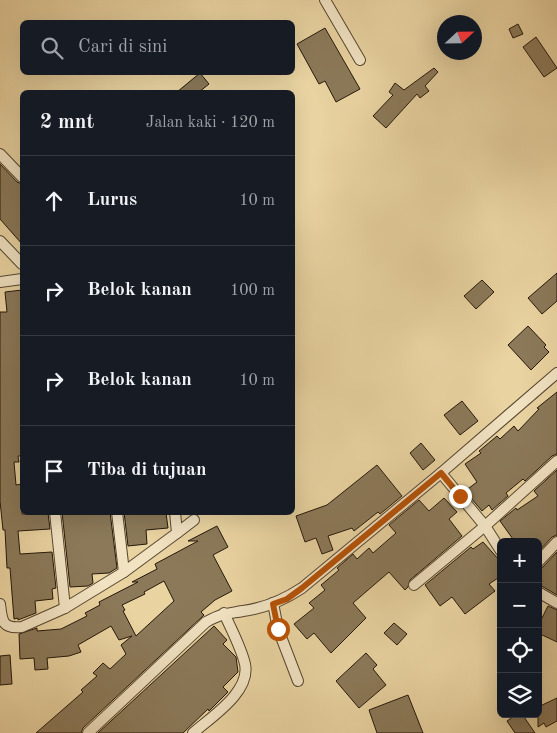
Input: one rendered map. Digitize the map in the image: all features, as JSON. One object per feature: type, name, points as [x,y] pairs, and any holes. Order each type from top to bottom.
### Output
[{"type":"street","points":[[324,0],[360,60]]},
{"type":"street","points":[[0,154],[20,175]]},
{"type":"street","points":[[0,241],[20,262]]},
{"type":"street","points":[[0,282],[20,279]]},
{"type":"street","points":[[88,733],[206,622],[224,613],[244,611],[287,599],[441,473],[557,373]]},
{"type":"street","points":[[414,585],[557,461]]},
{"type":"street","points":[[441,473],[497,545]]},
{"type":"street","points":[[55,515],[65,608]]},
{"type":"street","points":[[117,515],[124,572]]},
{"type":"street","points":[[175,515],[177,533]]},
{"type":"street","points":[[0,604],[4,624],[22,627],[65,608],[124,572],[194,520]]},
{"type":"street","points":[[542,558],[557,542]]},
{"type":"street","points":[[542,594],[557,602]]},
{"type":"street","points":[[273,604],[278,629],[298,681]]},
{"type":"street","points":[[193,733],[231,701],[244,676],[244,662],[224,613]]},
{"type":"building","points":[[518,24],[523,34],[513,38],[509,29]]},
{"type":"building","points":[[325,28],[360,89],[336,102],[325,81],[319,84],[297,44]]},
{"type":"building","points":[[536,37],[557,68],[544,77],[523,47]]},
{"type":"building","points":[[434,68],[438,72],[425,86],[429,91],[420,98],[417,94],[386,128],[373,116],[393,95],[389,92],[395,83],[404,90]]},
{"type":"building","points":[[198,75],[202,75],[209,84],[202,90],[179,90]]},
{"type":"building","points":[[0,164],[20,183],[20,242],[0,219]]},
{"type":"building","points":[[557,273],[557,301],[542,314],[528,298]]},
{"type":"building","points":[[482,280],[494,292],[476,309],[464,296]]},
{"type":"building","points":[[20,290],[20,456],[18,456],[19,462],[14,462],[16,485],[20,484],[20,515],[48,515],[50,529],[18,531],[20,554],[52,552],[56,588],[52,589],[53,599],[35,601],[36,613],[18,620],[18,618],[14,619],[10,568],[7,568],[5,530],[3,530],[0,501],[0,312],[7,312],[5,292]]},
{"type":"building","points":[[528,326],[546,345],[544,347],[549,352],[531,370],[508,345]]},
{"type":"building","points":[[557,392],[557,454],[552,456],[525,481],[523,479],[506,493],[508,496],[492,510],[489,505],[482,511],[465,491],[477,482],[465,464],[481,453],[479,451],[497,436],[500,439],[514,426],[518,431],[539,409],[537,408]]},
{"type":"building","points":[[462,401],[478,421],[460,435],[444,415]]},
{"type":"building","points":[[421,443],[435,460],[423,470],[410,453]]},
{"type":"building","points":[[377,465],[402,496],[380,514],[378,512],[354,531],[352,528],[328,536],[333,550],[322,554],[316,538],[305,542],[296,516],[327,505]]},
{"type":"building","points":[[557,470],[557,535],[552,537],[542,548],[542,538],[512,538],[500,521],[516,508],[517,510],[538,496],[534,491]]},
{"type":"building","points":[[444,498],[457,512],[449,519],[462,536],[410,580],[405,590],[389,572],[353,603],[366,618],[331,653],[314,633],[307,639],[294,624],[314,608],[309,603],[325,590],[321,585],[339,570],[337,568],[353,554],[357,559],[369,548],[373,553],[396,533],[389,525],[419,500],[429,511]]},
{"type":"building","points":[[62,515],[110,515],[117,568],[109,573],[92,574],[93,583],[88,586],[70,587]]},
{"type":"building","points":[[124,515],[166,515],[168,528],[146,530],[147,544],[128,546]]},
{"type":"building","points":[[217,526],[228,547],[213,555],[232,591],[215,600],[201,612],[204,615],[83,728],[81,733],[36,733],[83,692],[81,690],[97,676],[93,673],[103,663],[110,669],[126,654],[121,645],[132,636],[119,640],[111,626],[78,645],[81,652],[69,656],[47,658],[48,669],[35,670],[34,658],[20,659],[19,634],[37,628],[37,631],[61,629],[87,616],[85,613],[100,605],[99,602],[138,582],[132,582],[157,569],[155,564],[198,541],[188,541]],"holes":[[[164,581],[174,601],[136,636],[123,611],[125,610],[122,605],[145,594],[144,592]]]},
{"type":"building","points":[[483,542],[497,558],[497,579],[489,584],[495,591],[465,614],[452,597],[440,606],[425,585],[471,547],[473,549]]},
{"type":"building","points":[[557,552],[557,595],[542,586],[543,567]]},
{"type":"building","points":[[548,606],[557,610],[557,642],[542,635],[542,618]]},
{"type":"building","points":[[394,623],[407,634],[397,645],[384,633]]},
{"type":"building","points":[[214,626],[227,640],[223,644],[236,657],[238,672],[223,687],[228,692],[209,711],[208,709],[183,733],[98,733]]},
{"type":"building","points":[[366,653],[377,665],[373,669],[386,685],[359,708],[336,681]]},
{"type":"building","points":[[10,655],[12,684],[0,685],[0,656]]},
{"type":"building","points":[[408,695],[423,733],[377,733],[369,710]]},
{"type":"building","points":[[557,698],[557,721],[546,727],[544,723],[538,727],[538,718],[542,718],[542,705]]},
{"type":"building","points":[[511,718],[525,718],[535,733],[515,733],[507,721]]},
{"type":"route","points":[[278,629],[273,604],[287,599],[302,588],[441,473],[460,496]]}]
